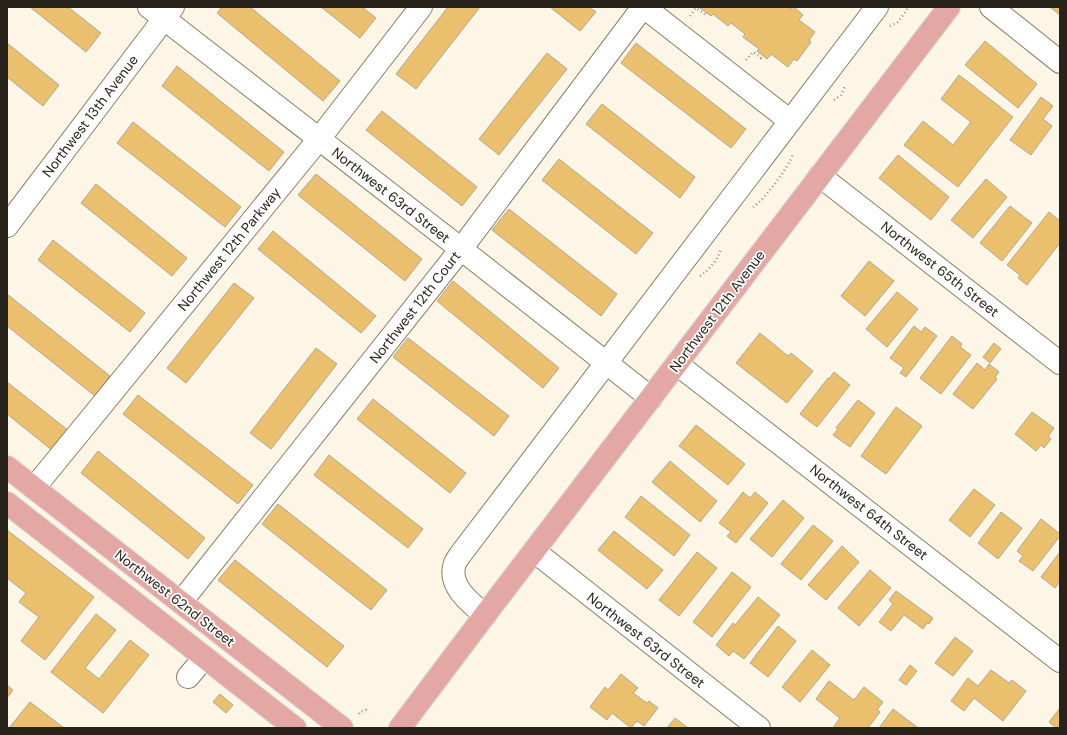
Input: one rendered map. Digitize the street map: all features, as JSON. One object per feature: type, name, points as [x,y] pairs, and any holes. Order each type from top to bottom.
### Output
[{"type":"main road","name":"Northwest 12th Avenue","points":[[400,728],[949,7]]},
{"type":"main road","name":"Northwest 62nd Street","points":[[7,468],[342,728]]},
{"type":"main road","name":"Northwest 62nd Street","points":[[7,503],[295,728]]},
{"type":"street","name":"Northwest 12th Parkway","points":[[34,488],[319,139],[421,7]]},
{"type":"street","points":[[643,7],[790,121]]},
{"type":"street","name":"Northwest 12th Court","points":[[181,602],[461,249],[643,7]]},
{"type":"street","points":[[485,615],[472,604],[456,585],[453,575],[455,564],[460,555],[877,7]]},
{"type":"street","points":[[991,7],[1060,62]]},
{"type":"street","name":"Northwest 63rd Street","points":[[162,11],[319,139],[651,398]]},
{"type":"street","name":"Northwest 13th Avenue","points":[[7,226],[162,11]]},
{"type":"street","name":"Northwest 65th Street","points":[[820,176],[1060,363]]},
{"type":"street","name":"Northwest 64th Street","points":[[677,364],[1060,661]]},
{"type":"street","name":"Northwest 63rd Street","points":[[534,551],[759,728]]},
{"type":"street","points":[[188,677],[204,658]]},
{"type":"path","points":[[690,16],[696,8],[706,15],[707,13]]},
{"type":"path","points":[[746,60],[753,52],[761,58],[764,56]]},
{"type":"path","points":[[359,714],[360,712],[366,710],[368,713]]},
{"type":"building","points":[[30,7],[68,7],[101,33],[86,52]]},
{"type":"building","points":[[222,7],[250,7],[340,81],[323,101],[217,13]]},
{"type":"building","points":[[321,7],[362,7],[376,18],[360,38]]},
{"type":"building","points":[[448,7],[480,7],[416,89],[396,74]]},
{"type":"building","points":[[550,7],[589,7],[596,12],[580,31]]},
{"type":"building","points":[[789,7],[791,9],[794,7],[803,15],[799,20],[815,32],[809,40],[811,42],[797,61],[794,59],[788,67],[771,54],[767,59],[757,51],[759,49],[743,37],[745,34],[731,23],[728,26],[713,14],[711,16],[700,8]]},
{"type":"building","points":[[1050,7],[1060,7],[1060,15]]},
{"type":"building","points":[[985,41],[1037,84],[1018,108],[965,65]]},
{"type":"building","points":[[7,43],[59,85],[43,106],[7,77]]},
{"type":"building","points":[[636,43],[746,129],[731,148],[621,63]]},
{"type":"building","points":[[547,53],[567,69],[499,155],[479,139]]},
{"type":"building","points":[[177,66],[284,152],[269,171],[162,86]]},
{"type":"building","points":[[959,75],[1013,117],[958,187],[904,145],[923,121],[953,145],[971,122],[941,99]]},
{"type":"building","points":[[1041,97],[1053,106],[1043,119],[1052,126],[1031,155],[1010,140]]},
{"type":"building","points":[[602,104],[695,177],[680,198],[586,124]]},
{"type":"building","points":[[382,111],[477,187],[462,206],[366,130]]},
{"type":"building","points":[[133,122],[241,207],[225,227],[117,143]]},
{"type":"building","points":[[898,155],[949,197],[931,220],[879,178]]},
{"type":"building","points":[[559,159],[653,233],[636,254],[542,180]]},
{"type":"building","points":[[316,174],[422,259],[405,281],[298,195]]},
{"type":"building","points":[[986,179],[1007,197],[973,238],[951,220]]},
{"type":"building","points":[[96,184],[187,258],[172,276],[81,203]]},
{"type":"building","points":[[1010,206],[1032,223],[1002,261],[980,243]]},
{"type":"building","points":[[509,209],[617,294],[601,316],[492,230]]},
{"type":"building","points":[[1049,212],[1060,221],[1060,243],[1027,285],[1018,278],[1020,275],[1007,265]]},
{"type":"building","points":[[273,231],[376,316],[361,333],[258,249]]},
{"type":"building","points":[[53,240],[145,313],[130,332],[38,260]]},
{"type":"building","points":[[869,261],[894,281],[865,316],[841,296]]},
{"type":"building","points":[[453,281],[559,368],[543,388],[437,301]]},
{"type":"building","points":[[234,283],[254,298],[186,383],[167,368]]},
{"type":"building","points":[[897,292],[918,309],[887,347],[866,329]]},
{"type":"building","points":[[7,294],[110,376],[95,396],[7,326]]},
{"type":"building","points":[[914,326],[921,332],[925,327],[937,336],[906,377],[900,373],[904,368],[890,358]]},
{"type":"building","points":[[760,333],[788,356],[791,353],[813,371],[787,403],[736,363]]},
{"type":"building","points":[[952,336],[962,344],[960,347],[971,355],[941,394],[920,378]]},
{"type":"building","points":[[408,338],[509,416],[494,436],[393,357]]},
{"type":"building","points":[[994,343],[1001,349],[990,363],[983,357]]},
{"type":"building","points":[[316,348],[337,364],[271,449],[250,433]]},
{"type":"building","points":[[977,363],[985,370],[989,364],[999,372],[995,377],[997,379],[973,409],[953,394]]},
{"type":"building","points":[[834,372],[850,385],[817,427],[800,414]]},
{"type":"building","points":[[7,382],[69,431],[53,451],[7,414]]},
{"type":"building","points":[[138,395],[253,485],[238,504],[123,414]]},
{"type":"building","points":[[373,399],[466,473],[450,493],[357,419]]},
{"type":"building","points":[[858,400],[875,413],[850,447],[833,435],[838,429],[836,428]]},
{"type":"building","points":[[896,407],[922,426],[886,474],[861,456]]},
{"type":"building","points":[[1032,412],[1054,428],[1048,437],[1051,439],[1044,448],[1041,445],[1036,451],[1015,434]]},
{"type":"building","points":[[696,425],[745,464],[728,485],[679,446]]},
{"type":"building","points":[[98,451],[205,538],[188,559],[81,473]]},
{"type":"building","points":[[329,455],[423,529],[408,548],[314,475]]},
{"type":"building","points":[[670,461],[717,501],[700,522],[652,482]]},
{"type":"building","points":[[974,489],[995,505],[970,537],[949,520]]},
{"type":"building","points":[[743,492],[750,498],[755,492],[768,503],[736,543],[727,536],[731,532],[719,523]]},
{"type":"building","points":[[641,496],[690,535],[674,556],[625,517]]},
{"type":"building","points":[[783,500],[804,518],[772,557],[750,539]]},
{"type":"building","points":[[278,504],[387,590],[371,610],[262,524]]},
{"type":"building","points":[[1001,512],[1022,528],[998,559],[978,543]]},
{"type":"building","points":[[1041,519],[1060,534],[1060,536],[1033,571],[1019,561],[1023,556],[1017,551]]},
{"type":"building","points":[[813,525],[833,541],[801,580],[781,564]]},
{"type":"building","points":[[7,530],[94,597],[45,660],[21,641],[39,617],[19,602],[26,593],[7,578]]},
{"type":"building","points":[[614,531],[663,570],[647,589],[598,550]]},
{"type":"building","points":[[842,546],[859,562],[826,600],[808,585]]},
{"type":"building","points":[[697,552],[717,568],[679,616],[659,600]]},
{"type":"building","points":[[1060,552],[1060,584],[1059,583],[1055,588],[1041,577]]},
{"type":"building","points":[[235,560],[344,646],[327,667],[218,580]]},
{"type":"building","points":[[870,570],[891,588],[859,626],[838,608]]},
{"type":"building","points":[[732,572],[751,587],[712,637],[693,622]]},
{"type":"building","points":[[896,591],[933,618],[929,624],[927,623],[923,629],[904,615],[891,631],[879,622],[893,604],[889,600]]},
{"type":"building","points":[[758,597],[780,615],[744,659],[733,651],[729,656],[716,645],[733,623],[735,625]]},
{"type":"building","points":[[96,614],[116,630],[85,668],[99,679],[130,640],[149,655],[103,713],[51,672]]},
{"type":"building","points":[[778,626],[796,641],[768,677],[750,663]]},
{"type":"building","points":[[955,637],[973,651],[953,676],[935,663]]},
{"type":"building","points":[[812,650],[830,665],[800,702],[782,687]]},
{"type":"building","points":[[910,665],[917,671],[906,685],[899,680]]},
{"type":"building","points":[[991,670],[1009,683],[1012,680],[1026,691],[1003,721],[974,698],[964,711],[951,701],[968,678],[978,686]]},
{"type":"building","points":[[621,674],[638,688],[633,693],[647,703],[649,701],[658,708],[644,726],[637,721],[631,728],[612,713],[607,720],[590,707],[605,687],[608,690]]},
{"type":"building","points":[[829,681],[854,700],[864,687],[883,702],[877,710],[880,712],[868,728],[833,728],[840,718],[816,699]]},
{"type":"building","points":[[7,685],[13,690],[7,698]]},
{"type":"building","points":[[220,694],[233,705],[226,713],[213,702]]},
{"type":"building","points":[[30,702],[64,728],[9,728]]},
{"type":"building","points":[[1060,708],[1060,728],[1056,728],[1049,722]]},
{"type":"building","points":[[893,709],[917,727],[879,728]]},
{"type":"building","points":[[675,718],[688,728],[667,728]]}]
